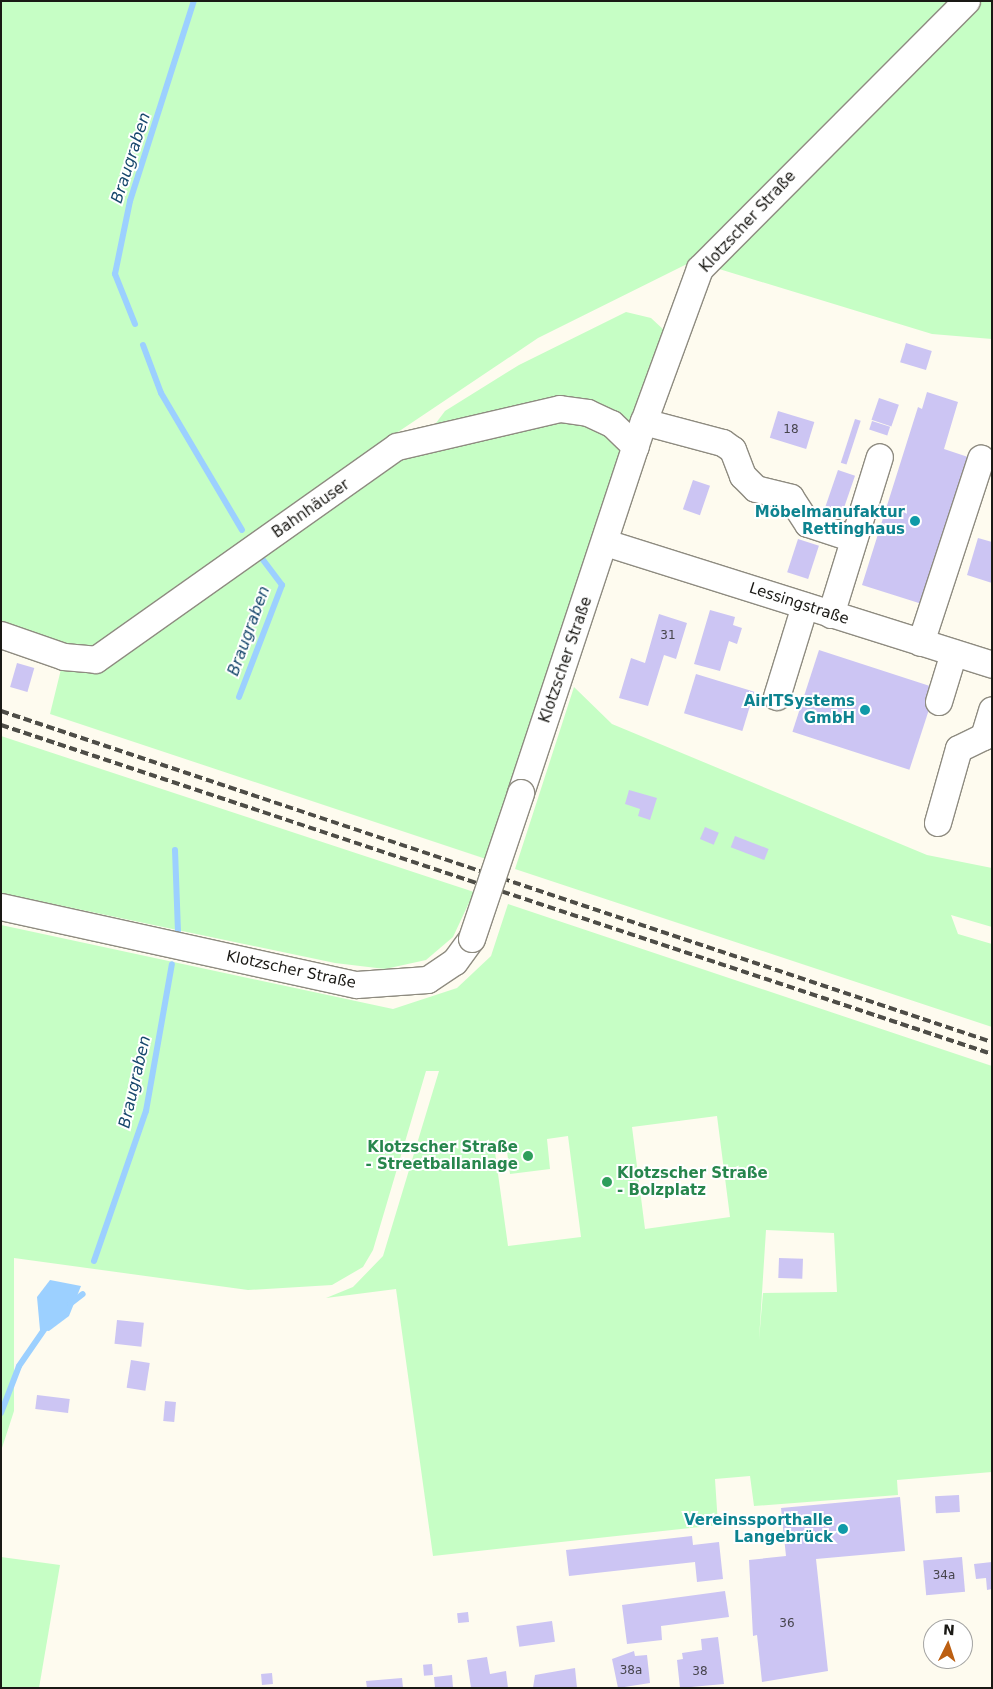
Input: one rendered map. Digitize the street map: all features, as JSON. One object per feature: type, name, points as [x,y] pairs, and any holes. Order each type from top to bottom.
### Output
[{"type":"street","name":"Klotzscher Straße","points":[[1,907],[357,985],[428,980],[455,962],[472,939],[606,543],[644,422],[700,269],[968,1]]},
{"type":"street","name":"Bahnhäuser","points":[[1,635],[64,657],[96,660],[397,448],[560,409],[588,413],[612,424],[636,447]]},
{"type":"street","points":[[644,422],[723,443],[733,450],[744,476],[756,489],[791,498],[808,524],[854,539]]},
{"type":"street","points":[[831,614],[880,456]]},
{"type":"street","points":[[939,702],[938,648],[986,466]]},
{"type":"street","name":"Lessingstraße","points":[[606,543],[992,665]]},
{"type":"street","points":[[777,697],[806,606]]},
{"type":"street","points":[[938,823],[959,749],[984,737],[992,710]]},
{"type":"green space","points":[[1,1],[992,1],[992,339],[932,334],[693,261],[538,338],[392,436],[560,410],[633,447],[495,862],[50,714],[64,657],[1,633]]},
{"type":"green space","points":[[626,312],[651,318],[665,331],[633,423],[599,407],[444,429],[436,423],[445,411],[519,365]]},
{"type":"green space","points":[[574,687],[612,724],[927,855],[992,868],[992,927],[951,915],[958,934],[992,944],[992,1027],[515,869]]},
{"type":"green space","points":[[1,736],[474,892],[453,937],[426,960],[385,969],[335,963],[1,893]]},
{"type":"green space","points":[[508,904],[992,1066],[992,1472],[897,1480],[898,1495],[754,1506],[750,1476],[715,1479],[718,1525],[433,1556],[396,1289],[326,1298],[353,1287],[383,1256],[439,1071],[426,1071],[373,1250],[363,1267],[332,1285],[248,1290],[14,1258],[14,1411],[1,1451],[1,925],[393,1009],[457,988],[491,956]],"holes":[[[717,1116],[730,1217],[645,1229],[632,1127]],[[568,1136],[581,1237],[508,1246],[494,1145],[506,1144],[510,1174],[550,1169],[547,1139]],[[766,1230],[834,1233],[837,1292],[763,1293],[759,1340]]]},
{"type":"green space","points":[[1,1557],[60,1565],[39,1688],[1,1688]]},
{"type":"water","points":[[50,1280],[81,1286],[69,1316],[49,1331],[40,1330],[37,1297]]},
{"type":"building","points":[[906,343],[932,351],[926,370],[900,362]]},
{"type":"building","name":"Möbelmanufaktur Rettinghaus","points":[[927,392],[958,402],[944,449],[968,457],[922,604],[862,585],[918,407],[922,409]]},
{"type":"building","points":[[879,398],[899,405],[891,427],[872,420]]},
{"type":"building","points":[[778,411],[814,422],[806,449],[770,438]]},
{"type":"building","points":[[855,419],[861,421],[846,465],[841,463]]},
{"type":"building","points":[[872,421],[890,427],[887,435],[869,430]]},
{"type":"building","points":[[838,470],[855,476],[838,524],[821,518]]},
{"type":"building","points":[[693,480],[710,486],[700,515],[683,509]]},
{"type":"building","points":[[978,538],[992,542],[992,583],[967,575]]},
{"type":"building","points":[[798,539],[819,546],[808,579],[787,572]]},
{"type":"building","points":[[710,610],[735,617],[733,625],[742,628],[737,644],[729,641],[720,671],[694,664]]},
{"type":"building","points":[[659,614],[687,623],[676,659],[664,655],[648,706],[619,698],[631,658],[645,663]]},
{"type":"building","name":"AirITSystems GmbH","points":[[819,650],[936,688],[909,770],[792,732]]},
{"type":"building","points":[[17,663],[34,668],[27,692],[10,687]]},
{"type":"building","points":[[696,674],[754,692],[742,731],[684,713]]},
{"type":"building","points":[[629,790],[657,798],[650,820],[638,816],[640,809],[625,804]]},
{"type":"building","points":[[705,827],[719,833],[714,845],[700,839]]},
{"type":"building","points":[[735,836],[769,849],[764,860],[731,847]]},
{"type":"building","points":[[779,1258],[803,1259],[802,1279],[778,1278]]},
{"type":"building","points":[[117,1320],[144,1323],[141,1347],[114,1344]]},
{"type":"building","points":[[131,1360],[150,1363],[145,1391],[127,1388]]},
{"type":"building","points":[[37,1395],[70,1399],[68,1413],[35,1409]]},
{"type":"building","points":[[165,1401],[176,1402],[174,1422],[163,1421]]},
{"type":"building","points":[[959,1495],[960,1512],[936,1513],[935,1496]]},
{"type":"building","points":[[900,1497],[905,1551],[816,1559],[828,1671],[762,1682],[757,1635],[753,1636],[749,1560],[786,1556],[781,1508]]},
{"type":"building","points":[[692,1536],[693,1545],[719,1542],[723,1579],[697,1582],[695,1562],[569,1576],[566,1550]]},
{"type":"building","points":[[962,1557],[965,1592],[926,1595],[923,1560]]},
{"type":"building","points":[[992,1562],[992,1589],[987,1590],[986,1578],[976,1579],[974,1564]]},
{"type":"building","points":[[725,1591],[729,1617],[661,1626],[662,1640],[627,1644],[622,1605]]},
{"type":"building","points":[[468,1612],[469,1622],[458,1623],[457,1613]]},
{"type":"building","points":[[552,1621],[555,1642],[519,1647],[516,1626]]},
{"type":"building","points":[[718,1637],[724,1684],[680,1688],[677,1660],[683,1659],[682,1653],[702,1650],[701,1639]]},
{"type":"building","points":[[634,1651],[635,1656],[647,1655],[650,1683],[618,1688],[612,1659]]},
{"type":"building","points":[[487,1657],[490,1674],[506,1671],[508,1688],[471,1688],[467,1660]]},
{"type":"building","points":[[432,1664],[433,1675],[424,1676],[423,1665]]},
{"type":"building","points":[[575,1668],[577,1688],[533,1688],[535,1675]]},
{"type":"building","points":[[272,1673],[273,1684],[262,1685],[261,1674]]},
{"type":"building","points":[[452,1675],[453,1688],[435,1688],[434,1677]]},
{"type":"building","points":[[402,1678],[403,1688],[367,1688],[366,1681]]},
{"type":"waterway","name":"Braugraben","points":[[135,324],[115,274],[130,201],[194,1]]},
{"type":"waterway","name":"Braugraben","points":[[143,345],[161,393],[242,530]]},
{"type":"waterway","name":"Braugraben","points":[[239,697],[282,585],[257,552]]},
{"type":"waterway","name":"Braugraben","points":[[175,850],[178,931]]},
{"type":"waterway","name":"Braugraben","points":[[94,1261],[146,1111],[172,964]]},
{"type":"waterway","name":"Braugraben","points":[[70,1304],[83,1294]]},
{"type":"waterway","name":"Braugraben","points":[[1,1413],[19,1366],[48,1324]]},
{"type":"railway","points":[[1,711],[992,1042]]},
{"type":"railway","points":[[1,725],[992,1054]]},
{"type":"place","name":"Möbelmanufaktur Rettinghaus","points":[[915,521]]},
{"type":"place","name":"AirITSystems GmbH","points":[[865,710]]},
{"type":"place","name":"Klotzscher Straße - Streetballanlage","points":[[528,1156]]},
{"type":"place","name":"Klotzscher Straße - Bolzplatz","points":[[607,1182]]},
{"type":"place","name":"Vereinssporthalle Langebrück","points":[[843,1529]]}]
